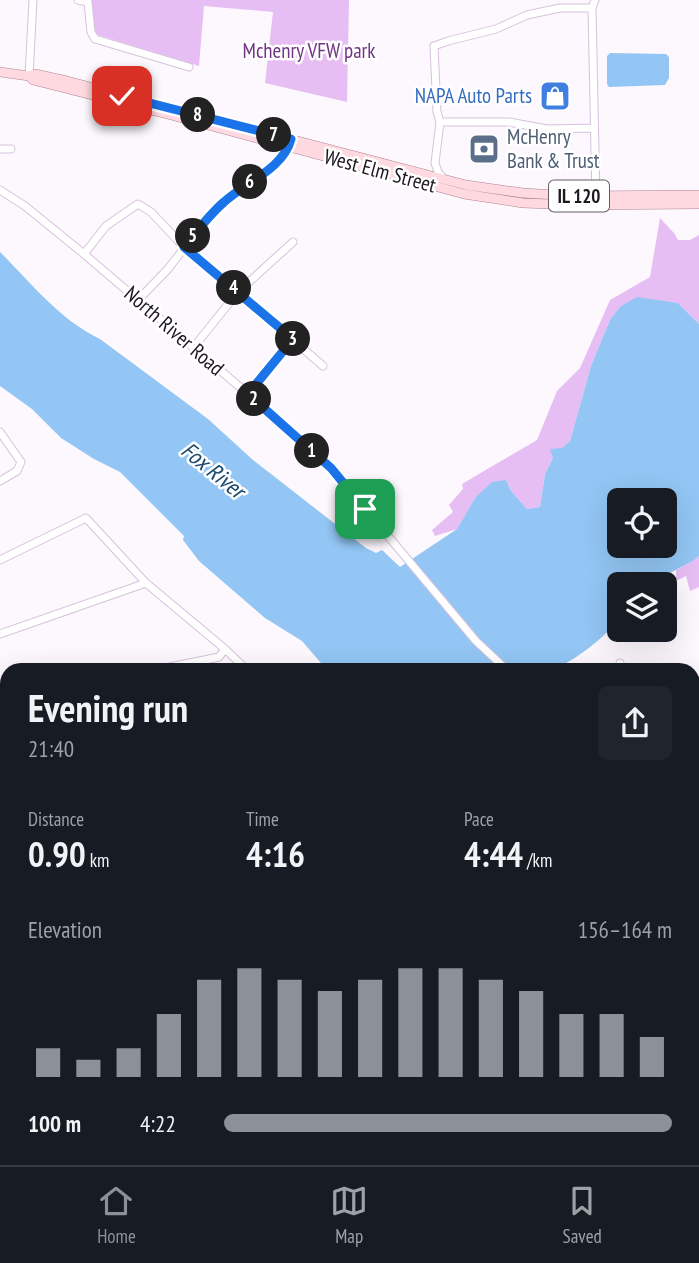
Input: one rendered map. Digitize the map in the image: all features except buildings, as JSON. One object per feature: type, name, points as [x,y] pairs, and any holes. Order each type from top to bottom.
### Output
[{"type":"main road","name":"West Elm Street","points":[[0,72],[29,76],[35,74],[67,81],[464,194],[523,202],[699,195]]},
{"type":"main road","name":"West Elm Street","points":[[290,143],[466,185],[596,200],[699,204]]},
{"type":"street","points":[[29,76],[33,0]]},
{"type":"street","points":[[78,0],[88,2],[91,32],[95,39],[189,67]]},
{"type":"street","points":[[444,179],[435,163],[440,122],[437,112],[434,46],[496,29],[527,15],[594,4],[596,200]]},
{"type":"street","points":[[440,122],[509,122],[547,129],[594,128]]},
{"type":"street","points":[[138,300],[167,270],[224,201],[280,160],[290,143]]},
{"type":"street","points":[[0,149],[11,149]]},
{"type":"street","points":[[423,174],[435,163]]},
{"type":"street","name":"North River Road","points":[[0,190],[25,206],[84,254],[331,468],[476,641],[500,663]]},
{"type":"street","points":[[84,254],[106,226],[138,204],[151,212],[184,247],[323,366]]},
{"type":"street","points":[[193,348],[239,292],[293,243]]},
{"type":"street","points":[[248,394],[293,339]]},
{"type":"street","points":[[0,432],[21,462],[17,471],[0,481]]},
{"type":"street","points":[[0,560],[86,518],[146,583],[240,663]]},
{"type":"street","points":[[0,634],[146,583]]},
{"type":"street","points":[[189,663],[219,657],[225,649]]},
{"type":"green space","name":"Mchenry VFW park","points":[[88,0],[349,0],[347,102],[265,83],[273,12],[204,6],[199,66],[98,35],[94,30]]},
{"type":"green space","points":[[660,218],[678,240],[690,240],[699,235],[699,324],[678,303],[658,301],[610,320],[591,366],[570,441],[553,458],[545,474],[540,507],[527,509],[511,491],[506,480],[475,498],[457,529],[435,536],[432,530],[453,512],[449,505],[463,489],[462,484],[537,440],[557,391],[580,368],[610,300],[650,277]]},
{"type":"green space","points":[[699,556],[699,587],[690,591],[686,576],[677,580],[676,570]]},
{"type":"water","points":[[610,53],[666,54],[669,57],[669,78],[665,85],[609,87],[607,56]]},
{"type":"water","name":"Fox River","points":[[0,252],[72,322],[100,339],[208,419],[253,460],[366,548],[376,553],[382,550],[400,567],[457,529],[475,498],[492,482],[506,480],[511,491],[527,509],[540,507],[545,474],[553,458],[550,449],[562,448],[570,441],[591,366],[610,320],[621,306],[637,297],[678,303],[699,324],[699,556],[672,572],[607,572],[607,632],[566,663],[321,663],[302,641],[265,618],[199,561],[183,540],[184,536],[120,472],[61,438],[32,409],[0,386]]},
{"type":"place","name":"NAPA Auto Parts","points":[[555,96]]},
{"type":"place","name":"McHenry Bank & Trust","points":[[484,149]]},
{"type":"route","points":[[122,96],[291,139],[280,160],[224,201],[184,247],[293,339],[248,394],[331,468],[365,509]]}]
